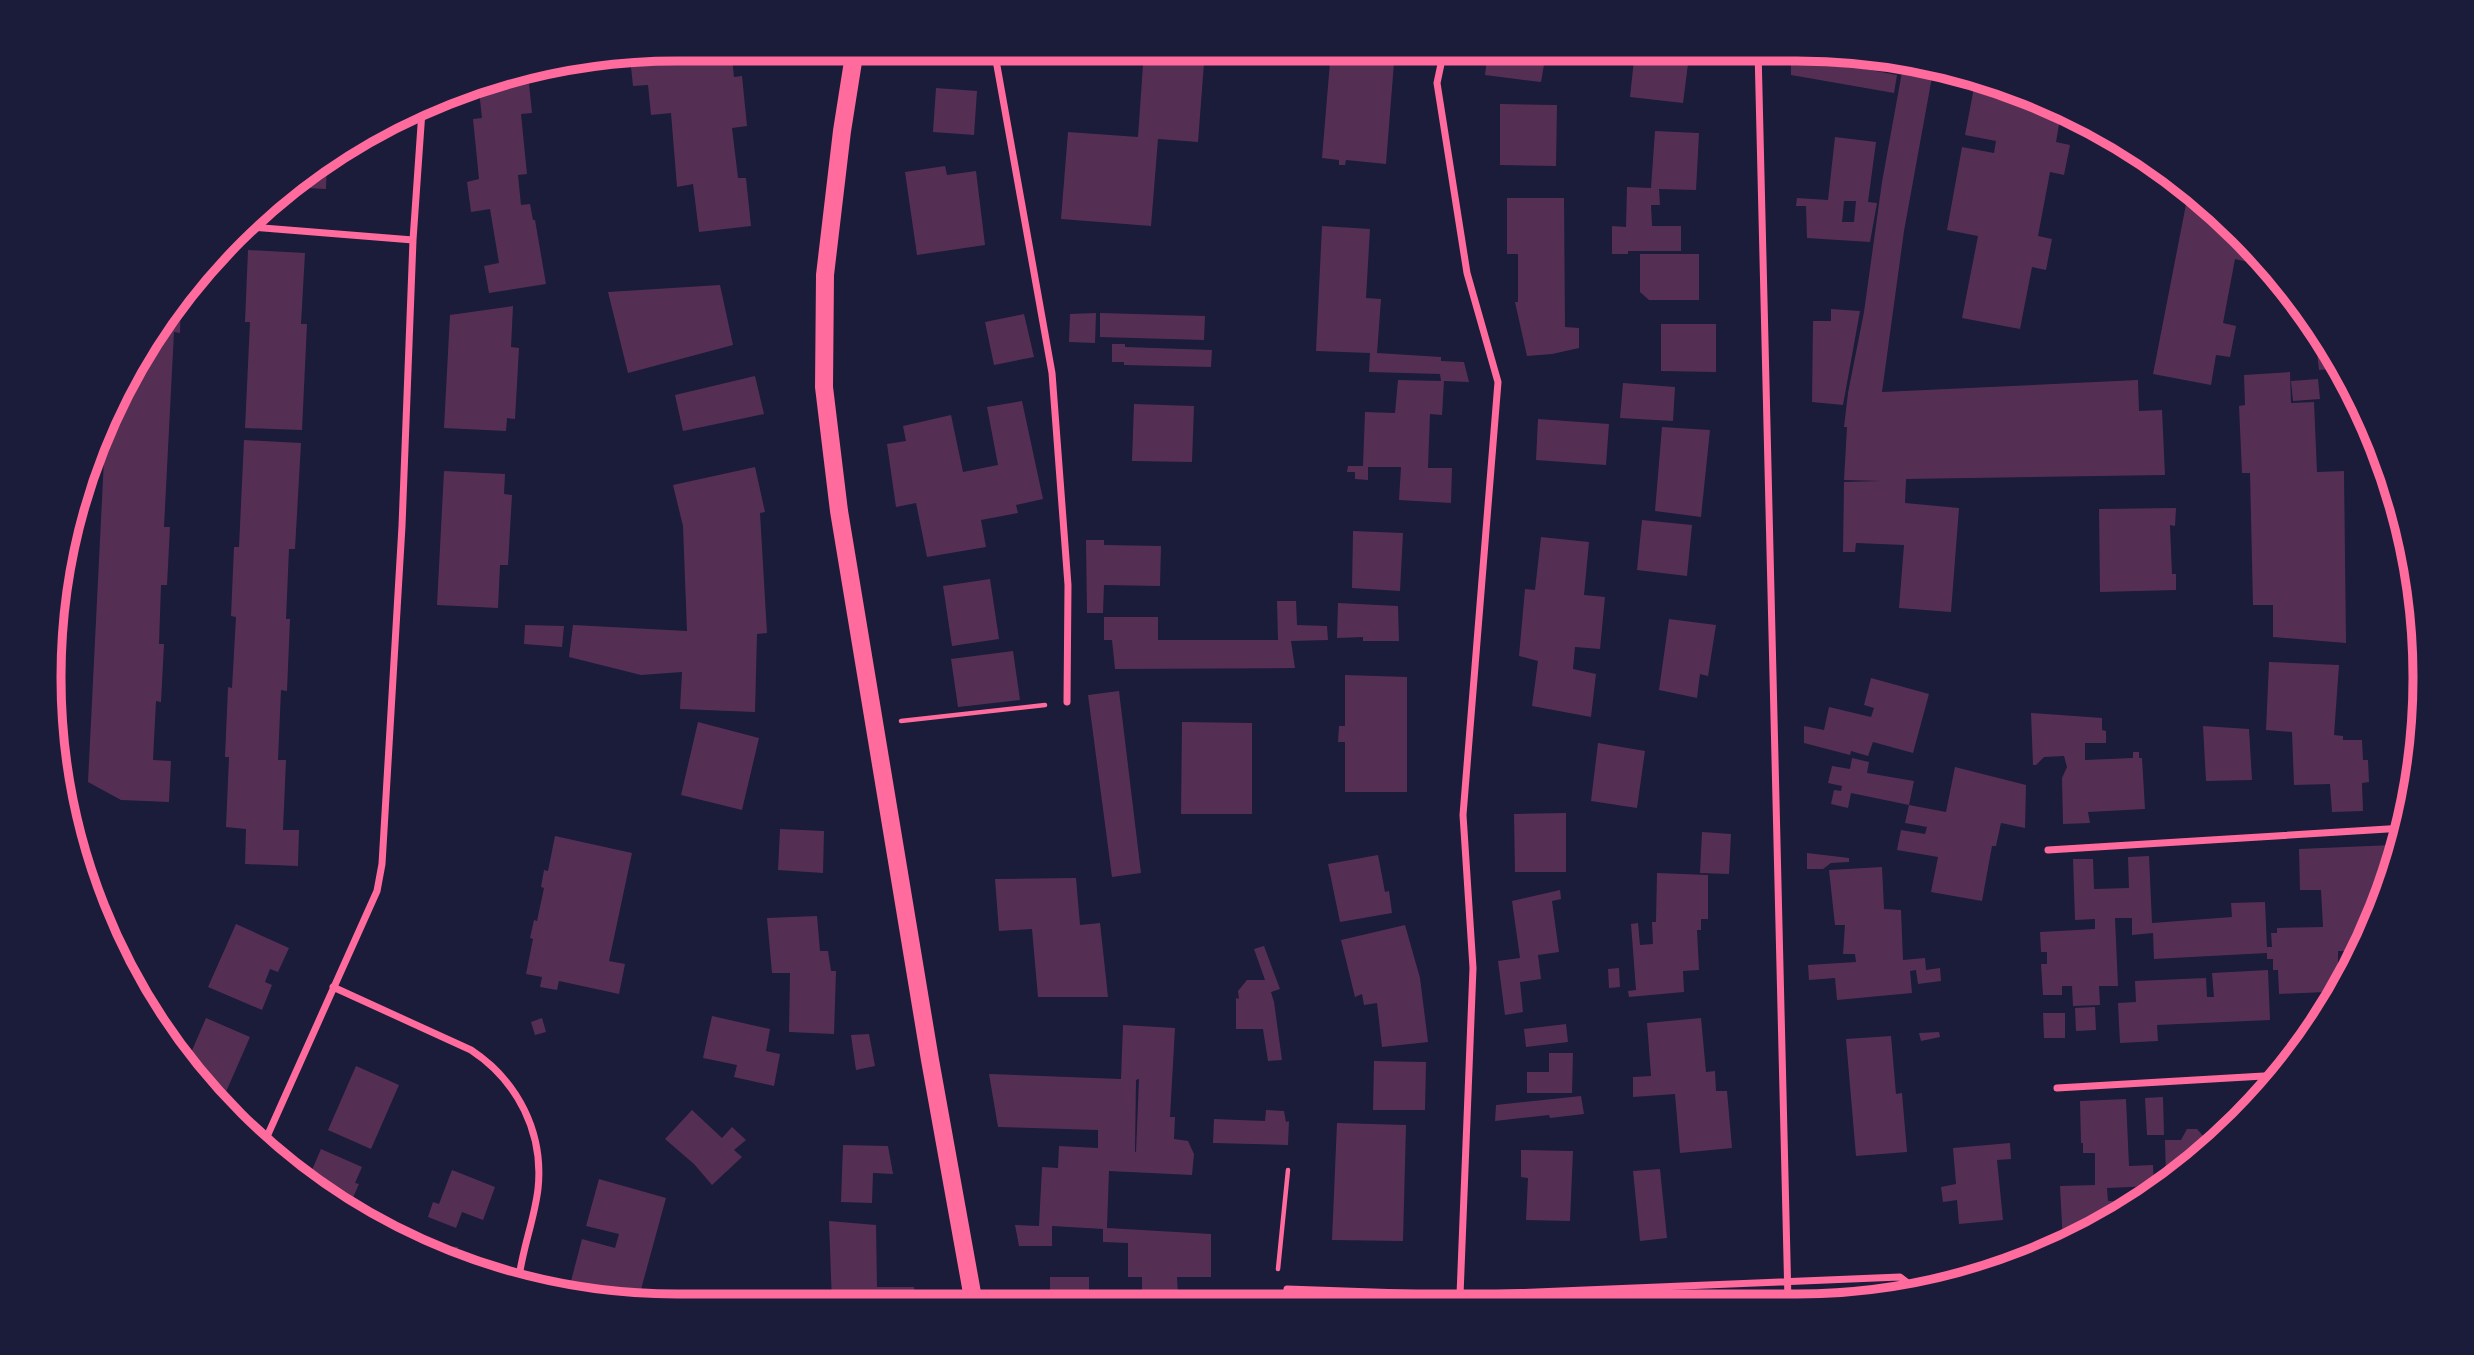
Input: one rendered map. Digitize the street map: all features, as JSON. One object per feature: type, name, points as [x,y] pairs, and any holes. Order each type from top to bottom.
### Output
[{"type":"main road","points":[[853,61],[825,275],[824,387],[839,510],[930,1060],[972,1294]]},
{"type":"street","points":[[996,61],[1052,373],[1068,585],[1067,702]]},
{"type":"street","points":[[1442,61],[1437,83],[1465,260],[1498,382],[1463,815],[1474,968],[1460,1294]]},
{"type":"street","points":[[1758,61],[1788,1294]]},
{"type":"street","points":[[267,1137],[377,891],[382,864],[422,117]]},
{"type":"street","points":[[257,228],[413,240]]},
{"type":"street","points":[[2048,850],[2394,829]]},
{"type":"street","points":[[333,987],[471,1050],[504,1076],[517,1096],[531,1128],[539,1158],[538,1192],[520,1274]]},
{"type":"street","points":[[2057,1088],[2267,1076]]},
{"type":"street","points":[[1286,1294],[1287,1289],[1460,1294],[1900,1277],[1908,1283]]},
{"type":"path","points":[[875,723],[1067,702]]},
{"type":"path","points":[[1287,1289],[1278,1269],[1288,1170]]},
{"type":"building","points":[[732,61],[734,77],[742,76],[747,126],[732,128],[738,178],[746,178],[751,226],[699,232],[693,184],[677,187],[671,113],[651,115],[648,85],[633,86],[631,64]]},
{"type":"building","points":[[1143,61],[1204,61],[1198,142],[1158,139],[1151,226],[1061,219],[1068,132],[1138,137]]},
{"type":"building","points":[[1330,61],[1394,61],[1386,164],[1346,160],[1345,165],[1339,165],[1339,160],[1322,158]]},
{"type":"building","points":[[1487,61],[1545,61],[1541,82],[1485,75]]},
{"type":"building","points":[[1634,61],[1688,61],[1683,103],[1630,97]]},
{"type":"building","points":[[1791,61],[1797,61],[1832,63],[1897,75],[1894,93],[1791,75]]},
{"type":"building","points":[[1902,71],[1932,76],[1904,231],[1882,392],[2138,380],[2139,411],[2162,410],[2165,475],[1906,479],[1905,503],[1959,508],[1951,612],[1899,608],[1904,545],[1856,543],[1855,552],[1843,552],[1844,482],[1881,481],[1844,480],[1847,427],[1844,427],[1864,312],[1882,182]]},
{"type":"building","points":[[529,80],[532,113],[521,114],[527,174],[518,175],[521,205],[530,204],[535,220],[546,284],[489,293],[484,266],[499,263],[490,209],[471,212],[467,182],[479,179],[473,119],[482,118],[479,94]]},
{"type":"building","points":[[936,88],[977,91],[974,135],[933,132]]},
{"type":"building","points":[[1974,88],[2060,121],[2056,142],[2070,145],[2064,175],[2050,172],[2038,236],[2052,239],[2046,270],[2032,267],[2020,329],[1962,318],[1978,236],[1947,230],[1962,147],[1994,153],[1996,141],[1965,135]]},
{"type":"building","points":[[1500,104],[1557,105],[1556,166],[1500,165]]},
{"type":"building","points":[[1655,131],[1699,133],[1696,190],[1659,189],[1660,205],[1651,205],[1652,226],[1681,226],[1681,251],[1628,251],[1628,254],[1612,254],[1612,226],[1626,227],[1627,187],[1651,188]]},
{"type":"building","points":[[1835,137],[1876,142],[1868,202],[1877,203],[1870,242],[1807,238],[1806,206],[1796,206],[1797,198],[1828,200]],"holes":[[[1844,201],[1856,201],[1854,222],[1842,222]]]},
{"type":"building","points":[[945,166],[947,175],[976,171],[985,245],[917,255],[905,172]]},
{"type":"building","points":[[327,171],[326,189],[304,188]]},
{"type":"building","points":[[1507,198],[1564,198],[1565,327],[1579,328],[1579,348],[1527,356],[1515,302],[1518,302],[1518,254],[1507,254]]},
{"type":"building","points":[[2187,201],[2249,259],[2248,262],[2235,259],[2223,323],[2236,326],[2230,357],[2216,355],[2211,385],[2153,374]]},
{"type":"building","points":[[1322,226],[1370,229],[1366,298],[1381,299],[1377,353],[1441,357],[1441,361],[1464,362],[1469,382],[1444,381],[1442,415],[1430,414],[1428,468],[1452,468],[1451,503],[1399,500],[1401,467],[1368,467],[1368,480],[1355,479],[1355,472],[1347,472],[1348,466],[1363,466],[1365,412],[1395,413],[1398,380],[1441,381],[1440,374],[1369,372],[1370,353],[1316,351]]},
{"type":"building","points":[[248,250],[305,253],[301,324],[307,324],[302,430],[245,428],[250,322],[245,322]]},
{"type":"building","points":[[1640,254],[1699,254],[1699,300],[1649,300],[1640,292]]},
{"type":"building","points":[[720,285],[733,345],[628,373],[608,292]]},
{"type":"building","points":[[513,306],[511,347],[519,348],[515,419],[507,418],[506,431],[444,428],[450,315]]},
{"type":"building","points":[[1831,309],[1860,311],[1843,405],[1812,402],[1813,321],[1831,321]]},
{"type":"building","points":[[1096,313],[1095,343],[1069,342],[1070,314]]},
{"type":"building","points":[[1100,313],[1205,316],[1204,340],[1100,337]]},
{"type":"building","points":[[181,314],[180,333],[174,332],[164,527],[170,527],[167,585],[161,585],[159,644],[164,644],[161,702],[156,701],[153,760],[171,761],[169,802],[121,800],[88,782],[104,452],[144,369]]},
{"type":"building","points":[[1024,314],[1034,357],[994,365],[985,322]]},
{"type":"building","points":[[1661,324],[1716,324],[1716,372],[1661,371]]},
{"type":"building","points":[[1112,344],[1125,344],[1125,347],[1212,350],[1211,367],[1124,365],[1124,362],[1112,362]]},
{"type":"building","points":[[2316,347],[2330,369],[2319,370]]},
{"type":"building","points":[[2290,372],[2291,403],[2314,402],[2317,472],[2344,471],[2346,643],[2273,637],[2273,605],[2253,605],[2250,473],[2242,473],[2239,406],[2245,405],[2244,375]]},
{"type":"building","points":[[755,376],[764,414],[683,431],[675,395]]},
{"type":"building","points":[[2318,379],[2320,399],[2293,401],[2291,381]]},
{"type":"building","points":[[1623,383],[1675,387],[1673,421],[1620,418]]},
{"type":"building","points":[[1022,401],[1043,499],[1016,505],[1018,513],[981,520],[986,547],[927,557],[916,503],[896,507],[887,444],[906,441],[903,426],[951,415],[963,472],[998,465],[987,407]]},
{"type":"building","points":[[1134,404],[1194,406],[1192,462],[1132,461]]},
{"type":"building","points":[[1538,419],[1609,424],[1606,465],[1536,460]]},
{"type":"building","points":[[1662,427],[1710,430],[1701,517],[1655,511]]},
{"type":"building","points":[[244,440],[301,443],[295,549],[289,549],[287,691],[281,690],[278,760],[286,760],[283,830],[299,830],[298,866],[245,864],[246,829],[226,827],[228,687],[232,688],[236,617],[231,616],[234,547],[239,547]]},
{"type":"building","points":[[755,467],[765,512],[760,513],[767,633],[757,634],[755,712],[680,709],[682,672],[641,675],[569,657],[573,625],[687,631],[683,526],[673,485]]},
{"type":"building","points":[[444,471],[505,474],[504,494],[512,495],[508,565],[500,565],[498,608],[437,605]]},
{"type":"building","points":[[2176,508],[2175,526],[2170,525],[2172,574],[2176,574],[2176,590],[2100,592],[2099,509]]},
{"type":"building","points":[[1642,520],[1692,525],[1687,576],[1637,570]]},
{"type":"building","points":[[1353,531],[1403,533],[1400,591],[1352,588]]},
{"type":"building","points":[[1541,537],[1589,542],[1584,595],[1605,597],[1600,649],[1575,647],[1573,669],[1596,674],[1591,717],[1532,706],[1538,661],[1519,656],[1525,589],[1535,590]]},
{"type":"building","points":[[1086,540],[1104,540],[1104,545],[1161,546],[1160,586],[1104,585],[1103,613],[1087,613]]},
{"type":"building","points":[[990,579],[999,639],[952,646],[943,586]]},
{"type":"building","points":[[1277,601],[1296,601],[1297,625],[1327,626],[1328,640],[1291,641],[1295,668],[1115,669],[1112,640],[1104,640],[1104,617],[1158,617],[1158,640],[1278,640]]},
{"type":"building","points":[[1338,603],[1398,606],[1399,641],[1363,641],[1363,637],[1337,638]]},
{"type":"building","points":[[1669,619],[1716,625],[1708,676],[1700,674],[1697,698],[1659,690]]},
{"type":"building","points":[[525,625],[564,626],[562,647],[524,644]]},
{"type":"building","points":[[1013,651],[1020,700],[958,707],[951,659]]},
{"type":"building","points":[[2269,662],[2339,665],[2334,735],[2343,736],[2343,740],[2362,740],[2363,760],[2368,760],[2369,782],[2362,783],[2363,811],[2332,812],[2330,784],[2294,785],[2292,732],[2266,730]]},
{"type":"building","points":[[1345,675],[1407,677],[1407,792],[1345,792],[1345,742],[1338,742],[1339,726],[1345,726]]},
{"type":"building","points":[[1871,678],[1929,694],[1913,753],[1873,742],[1868,756],[1851,751],[1850,755],[1804,743],[1804,726],[1824,730],[1829,707],[1871,717],[1874,708],[1864,705]]},
{"type":"building","points":[[1119,691],[1141,873],[1112,877],[1088,695]]},
{"type":"building","points":[[2031,713],[2102,718],[2106,743],[2085,743],[2085,760],[2133,758],[2133,752],[2139,752],[2139,758],[2142,758],[2145,809],[2088,812],[2090,823],[2063,824],[2062,778],[2067,767],[2064,756],[2044,757],[2033,765]]},
{"type":"building","points":[[698,722],[759,738],[742,810],[681,795]]},
{"type":"building","points":[[1182,722],[1252,723],[1252,814],[1181,814]]},
{"type":"building","points":[[2203,726],[2249,729],[2252,780],[2206,781]]},
{"type":"building","points":[[1598,743],[1645,751],[1637,808],[1591,801]]},
{"type":"building","points":[[1852,758],[1869,762],[1867,773],[1914,781],[1909,805],[1851,793],[1848,808],[1831,804],[1834,790],[1841,791],[1842,786],[1828,783],[1832,766],[1850,769]]},
{"type":"building","points":[[1955,767],[2026,785],[2025,828],[2001,823],[1996,846],[1992,846],[1982,901],[1931,892],[1938,857],[1897,850],[1901,830],[1925,834],[1927,827],[1905,823],[1909,805],[1946,812]]},
{"type":"building","points":[[1566,813],[1566,872],[1515,872],[1514,814]]},
{"type":"building","points":[[780,829],[824,831],[823,873],[778,870]]},
{"type":"building","points":[[1702,832],[1731,834],[1729,874],[1700,873]]},
{"type":"building","points":[[555,836],[632,853],[609,961],[625,964],[619,994],[559,981],[557,990],[540,987],[542,977],[526,974],[533,939],[530,938],[534,920],[537,921],[544,888],[541,887],[544,870],[548,871]]},
{"type":"building","points":[[2389,845],[2366,913],[2344,959],[2344,951],[2338,951],[2338,971],[2325,994],[2279,994],[2278,970],[2273,970],[2273,959],[2267,959],[2267,953],[2154,959],[2153,933],[2132,935],[2132,918],[2115,918],[2118,986],[2099,986],[2100,1005],[2073,1006],[2072,986],[2062,986],[2062,995],[2043,995],[2041,964],[2047,964],[2047,952],[2041,952],[2040,932],[2095,929],[2095,919],[2075,920],[2073,859],[2093,859],[2094,889],[2129,888],[2128,857],[2149,856],[2152,923],[2232,917],[2231,903],[2265,902],[2267,947],[2272,947],[2271,933],[2277,933],[2277,928],[2323,927],[2321,890],[2300,890],[2299,849]]},
{"type":"building","points":[[1807,853],[1849,858],[1849,862],[1831,863],[1823,869],[1807,869]]},
{"type":"building","points":[[1378,855],[1385,892],[1389,891],[1392,913],[1340,922],[1328,864]]},
{"type":"building","points":[[1882,867],[1884,909],[1901,910],[1903,960],[1925,958],[1926,970],[1940,968],[1941,981],[1918,984],[1916,970],[1910,971],[1912,993],[1837,1000],[1835,978],[1809,980],[1808,965],[1856,962],[1855,954],[1843,954],[1845,925],[1835,925],[1829,870]]},
{"type":"building","points":[[1657,873],[1708,875],[1708,919],[1701,919],[1701,930],[1697,930],[1699,970],[1683,971],[1684,992],[1629,997],[1628,991],[1636,990],[1631,924],[1638,923],[1640,945],[1653,944],[1652,922],[1656,922]]},
{"type":"building","points":[[1076,878],[1080,925],[1100,923],[1108,997],[1038,997],[1032,929],[999,931],[995,879]]},
{"type":"building","points":[[1560,890],[1561,899],[1552,901],[1559,952],[1538,955],[1541,979],[1520,982],[1523,1012],[1505,1015],[1498,961],[1520,958],[1512,901]]},
{"type":"building","points":[[817,916],[820,951],[828,951],[831,971],[836,971],[834,1034],[789,1032],[790,973],[772,973],[767,918]]},
{"type":"building","points":[[236,924],[289,948],[278,972],[270,969],[265,982],[272,985],[262,1010],[208,987]]},
{"type":"building","points":[[1405,925],[1420,978],[1428,1042],[1382,1047],[1377,1003],[1364,1005],[1362,994],[1355,997],[1341,940]]},
{"type":"building","points":[[1264,946],[1280,989],[1271,992],[1282,1060],[1268,1061],[1263,1029],[1236,1029],[1238,991],[1247,980],[1265,980],[1254,949]]},
{"type":"building","points":[[1619,968],[1620,987],[1609,988],[1608,969]]},
{"type":"building","points":[[2268,970],[2270,1020],[2157,1025],[2158,1041],[2120,1043],[2118,1003],[2136,1002],[2135,981],[2206,978],[2207,997],[2214,997],[2212,973]]},
{"type":"building","points":[[2095,1007],[2096,1030],[2076,1031],[2075,1008]]},
{"type":"building","points":[[2043,1013],[2065,1013],[2065,1038],[2044,1038]]},
{"type":"building","points":[[712,1016],[770,1029],[766,1051],[780,1054],[774,1086],[734,1077],[737,1065],[703,1058]]},
{"type":"building","points":[[206,1018],[250,1037],[225,1095],[190,1055]]},
{"type":"building","points":[[542,1018],[546,1032],[535,1035],[531,1022]]},
{"type":"building","points":[[1701,1018],[1706,1072],[1715,1071],[1716,1091],[1727,1091],[1732,1148],[1680,1153],[1675,1094],[1633,1097],[1633,1077],[1651,1076],[1647,1023]]},
{"type":"building","points":[[1566,1024],[1568,1042],[1526,1047],[1524,1029]]},
{"type":"building","points":[[1123,1025],[1175,1028],[1170,1117],[1175,1117],[1174,1139],[1188,1141],[1194,1154],[1192,1175],[1109,1171],[1107,1228],[1211,1234],[1211,1277],[1177,1277],[1178,1294],[1142,1294],[1142,1277],[1128,1277],[1128,1243],[1103,1242],[1103,1229],[1052,1226],[1052,1246],[1019,1246],[1015,1225],[1039,1226],[1042,1167],[1058,1168],[1059,1146],[1098,1148],[1098,1130],[998,1127],[989,1074],[1121,1079]],"holes":[[[1139,1079],[1136,1152],[1136,1080]]]},
{"type":"building","points":[[1939,1032],[1940,1037],[1921,1041],[1919,1033]]},
{"type":"building","points":[[869,1034],[875,1066],[856,1070],[851,1035]]},
{"type":"building","points":[[1891,1036],[1896,1094],[1902,1093],[1907,1152],[1856,1156],[1846,1039]]},
{"type":"building","points":[[1549,1053],[1573,1053],[1572,1093],[1527,1093],[1527,1072],[1549,1072]]},
{"type":"building","points":[[1374,1061],[1426,1062],[1425,1110],[1373,1110]]},
{"type":"building","points":[[356,1066],[399,1085],[371,1149],[328,1130]]},
{"type":"building","points":[[1581,1096],[1584,1114],[1495,1121],[1496,1105]]},
{"type":"building","points":[[2163,1097],[2164,1135],[2147,1135],[2145,1098]]},
{"type":"building","points":[[2126,1099],[2129,1166],[2153,1165],[2154,1179],[2144,1186],[2107,1188],[2108,1201],[2116,1201],[2116,1204],[2062,1233],[2060,1186],[2095,1185],[2095,1153],[2083,1153],[2081,1143],[2080,1101]]},
{"type":"building","points":[[692,1110],[722,1138],[732,1127],[746,1140],[734,1150],[742,1157],[712,1185],[694,1164],[665,1139]]},
{"type":"building","points":[[1266,1110],[1284,1111],[1286,1122],[1289,1121],[1288,1145],[1213,1143],[1214,1119],[1265,1121]]},
{"type":"building","points":[[1337,1123],[1406,1125],[1403,1241],[1332,1240]]},
{"type":"building","points":[[2187,1129],[2197,1129],[2207,1137],[2166,1171],[2165,1140],[2181,1140]]},
{"type":"building","points":[[2010,1143],[2011,1159],[1997,1160],[2003,1220],[1959,1224],[1957,1200],[1943,1202],[1941,1187],[1956,1184],[1953,1148]]},
{"type":"building","points":[[843,1145],[888,1146],[893,1174],[873,1173],[872,1203],[841,1202]]},
{"type":"building","points":[[321,1149],[362,1167],[355,1183],[359,1184],[352,1200],[311,1172]]},
{"type":"building","points":[[1521,1150],[1573,1151],[1570,1221],[1526,1220],[1528,1178],[1521,1177]]},
{"type":"building","points":[[1660,1169],[1667,1238],[1640,1241],[1633,1171]]},
{"type":"building","points":[[452,1170],[495,1187],[483,1220],[462,1212],[456,1228],[428,1217],[433,1202],[439,1204]]},
{"type":"building","points":[[599,1179],[666,1198],[640,1292],[570,1284],[582,1239],[615,1248],[619,1234],[586,1226]]},
{"type":"building","points":[[829,1221],[876,1225],[877,1287],[914,1287],[915,1294],[832,1294]]},
{"type":"building","points":[[439,1246],[458,1247],[458,1253]]},
{"type":"building","points":[[1050,1277],[1089,1277],[1089,1294],[1050,1294]]}]
